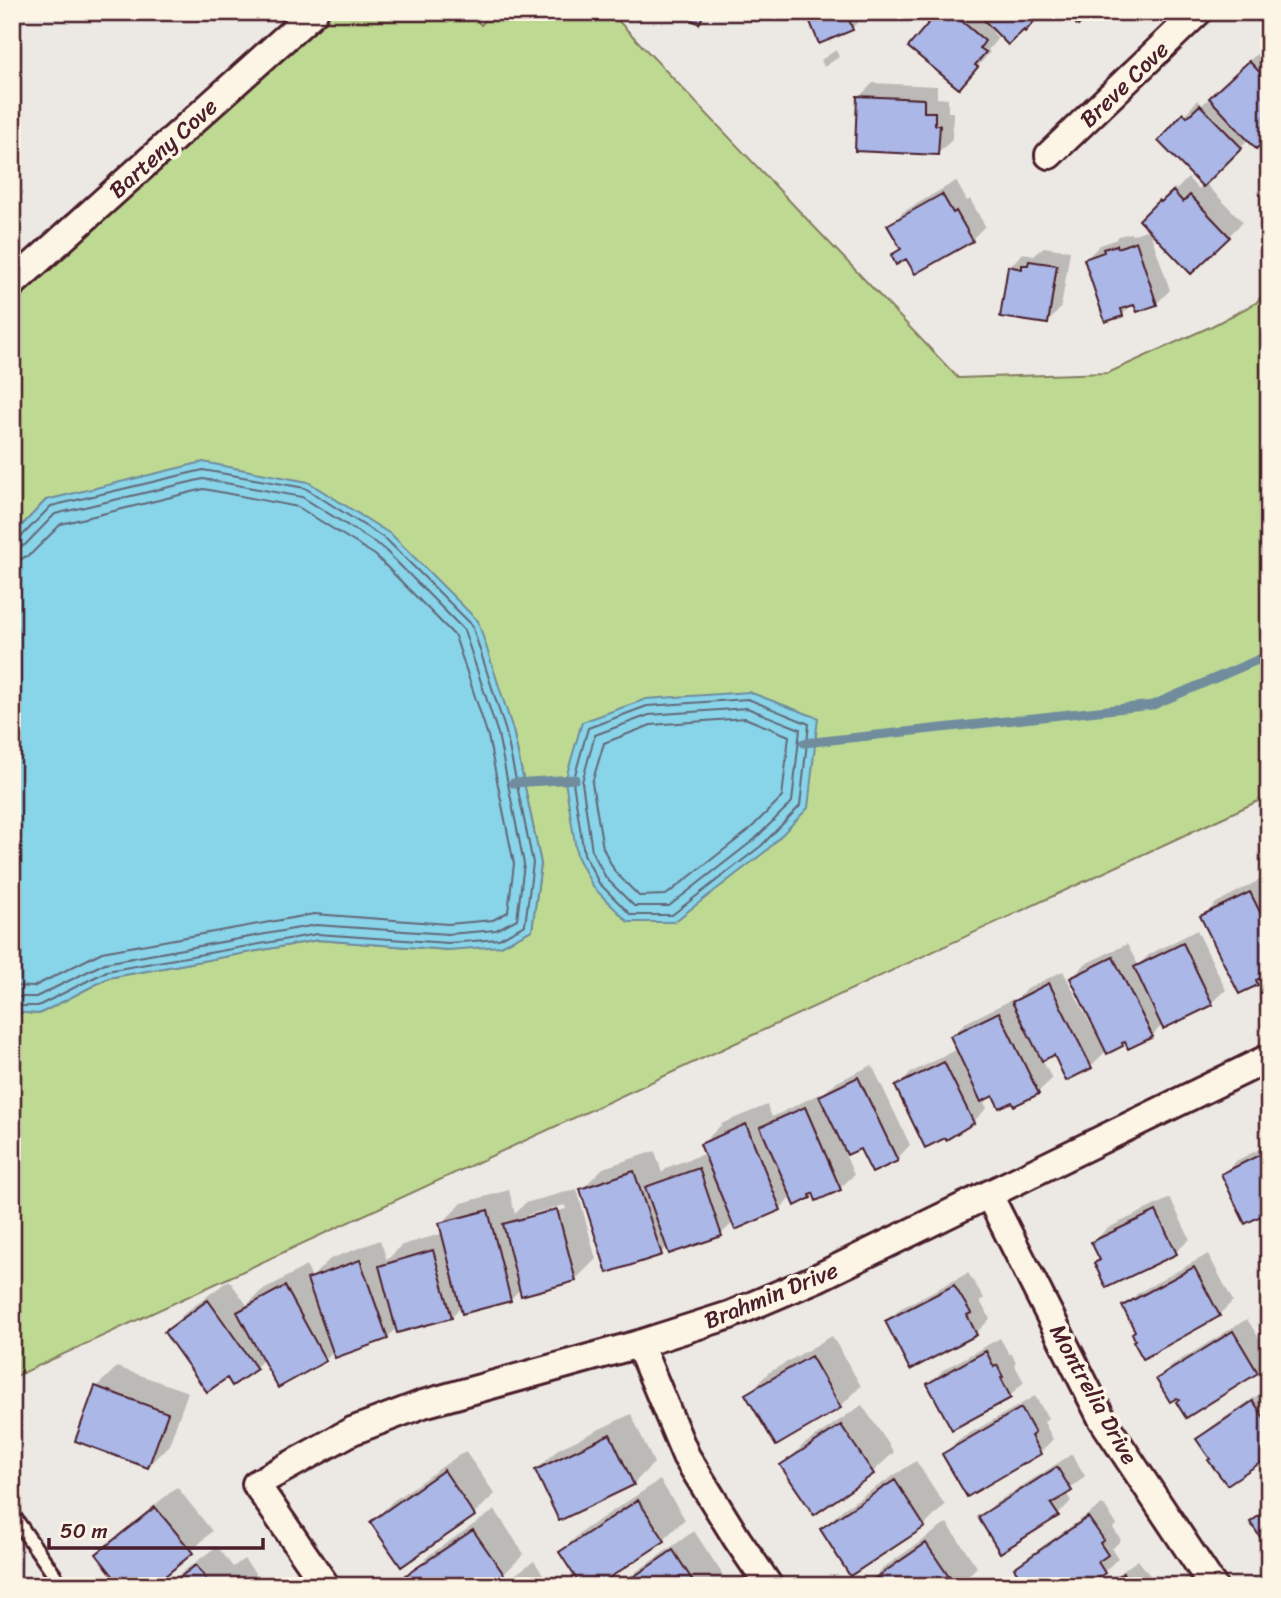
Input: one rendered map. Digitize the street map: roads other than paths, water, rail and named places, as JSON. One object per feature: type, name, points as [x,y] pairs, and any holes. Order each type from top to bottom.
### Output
[{"type":"street","name":"Barteny Cove","points":[[12,284],[314,12]]},
{"type":"street","name":"Breve Cove","points":[[1049,155],[1198,12]]},
{"type":"street","name":"Brahmin Drive","points":[[326,1586],[256,1484],[352,1432],[423,1404],[639,1344],[743,1310],[817,1278],[1269,1058]]},
{"type":"street","name":"Montrelia Drive","points":[[989,1195],[1102,1419],[1213,1586]]},
{"type":"street","points":[[639,1344],[686,1456],[769,1586]]},
{"type":"lane","points":[[12,1514],[62,1586]]},
{"type":"water","points":[[203,462],[308,482],[392,535],[478,621],[513,730],[541,864],[532,930],[501,946],[448,950],[318,940],[108,978],[39,1014],[12,1012],[12,536],[46,500]]},
{"type":"water","points":[[749,692],[818,718],[808,808],[766,851],[674,922],[628,922],[593,887],[577,856],[565,781],[582,722],[646,699]]},
{"type":"waterway","points":[[804,743],[1153,705],[1269,655]]},
{"type":"waterway","points":[[513,783],[575,779]]}]
